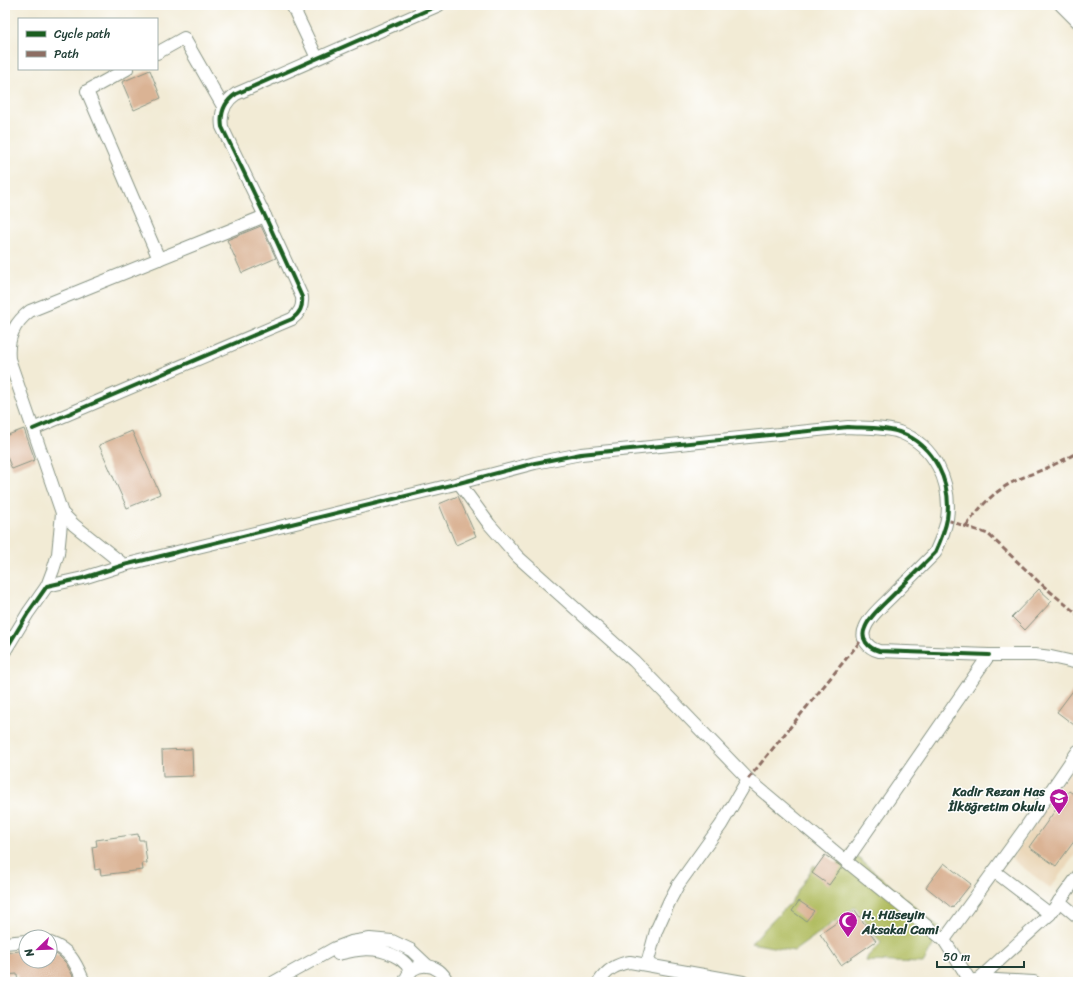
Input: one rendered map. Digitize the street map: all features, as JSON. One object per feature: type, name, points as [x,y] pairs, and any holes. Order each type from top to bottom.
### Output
[{"type":"street","points":[[292,5],[317,58]]},
{"type":"street","points":[[34,429],[296,316],[302,307],[302,297],[222,127],[222,114],[224,108],[236,94],[439,5]]},
{"type":"street","points":[[1061,5],[1078,22]]},
{"type":"street","points":[[158,52],[184,38],[224,108]]},
{"type":"street","points":[[125,70],[87,91],[159,259]]},
{"type":"street","points":[[5,651],[28,613],[47,586],[58,554],[62,513],[34,429],[8,359],[9,341],[15,326],[19,320],[30,311],[265,216]]},
{"type":"street","points":[[47,586],[83,578],[124,565],[535,463],[581,454],[848,427],[889,429],[917,441],[931,455],[940,470],[946,488],[946,520],[940,542],[935,553],[876,612],[864,630],[863,638],[865,642],[870,648],[878,651],[1035,655],[1078,663]]},
{"type":"street","points":[[459,483],[489,524],[518,557],[634,661],[748,779],[944,940],[972,981]]},
{"type":"street","points":[[62,513],[74,525],[124,565]]},
{"type":"street","points":[[846,861],[989,655]]},
{"type":"street","points":[[944,940],[1026,827],[1078,751]]},
{"type":"street","points":[[647,964],[656,931],[678,885],[721,825],[748,779]]},
{"type":"street","points":[[994,871],[1050,914]]},
{"type":"street","points":[[972,981],[1050,914],[1078,876]]},
{"type":"street","points":[[1059,901],[1078,917]]},
{"type":"street","points":[[274,982],[335,948],[351,942],[370,939],[392,941],[411,950],[428,966]]},
{"type":"street","points":[[5,943],[18,942]]},
{"type":"street","points":[[58,946],[74,959],[84,982]]},
{"type":"street","points":[[323,955],[368,949],[384,951],[399,958],[406,964],[408,977]]},
{"type":"street","points":[[600,982],[604,974],[610,969],[630,962],[743,982]]},
{"type":"street","points":[[408,977],[415,968],[428,966],[441,972],[446,982]]},
{"type":"street","points":[[972,981],[1034,982]]},
{"type":"shaded area","name":"Kadir Rezan Has İlköğretim Okulu","points":[[1078,760],[1078,851],[1050,888],[1012,859]]},
{"type":"green space","points":[[848,849],[942,930],[923,963],[866,961],[868,956],[881,943],[855,907],[794,951],[751,943],[791,902],[814,865],[829,876]]},
{"type":"building","points":[[150,70],[161,98],[134,110],[122,82]]},
{"type":"building","points":[[261,226],[276,258],[242,273],[227,240]]},
{"type":"building","points":[[24,429],[35,460],[12,469],[5,452],[5,436]]},
{"type":"building","points":[[132,431],[160,494],[127,508],[99,445]]},
{"type":"building","points":[[458,496],[476,536],[456,545],[439,504]]},
{"type":"building","points":[[1039,589],[1052,601],[1025,630],[1012,617]]},
{"type":"building","points":[[1078,684],[1078,728],[1057,712]]},
{"type":"building","points":[[192,749],[193,776],[163,777],[162,750]]},
{"type":"building","points":[[1069,791],[1078,797],[1078,836],[1056,866],[1029,847]]},
{"type":"building","points":[[138,834],[139,840],[144,840],[147,863],[142,863],[143,870],[101,875],[100,869],[95,870],[92,847],[97,846],[96,840]]},
{"type":"building","points":[[825,855],[842,867],[829,885],[812,873]]},
{"type":"building","points":[[944,863],[971,884],[952,908],[926,887]]},
{"type":"building","points":[[799,901],[814,911],[806,921],[792,911]]},
{"type":"building","name":"H. Hüseyin Aksakal Cami","points":[[855,910],[876,941],[841,965],[820,934]]},
{"type":"building","points":[[18,951],[18,969],[58,969],[58,955],[66,963],[74,978],[69,979],[69,982],[18,982],[17,974],[5,975],[5,953]]},
{"type":"marked path","points":[[966,526],[987,501],[1006,486],[1056,464],[1078,452]]},
{"type":"marked path","points":[[947,520],[988,534],[1040,583],[1078,615]]},
{"type":"marked path","points":[[748,779],[863,638]]},
{"type":"cycle path","points":[[33,429],[292,319],[297,314],[302,304],[302,297],[222,127],[222,113],[224,108],[228,101],[236,94],[439,5]]},
{"type":"cycle path","points":[[5,651],[28,613],[47,586],[83,578],[124,565],[535,463],[581,454],[848,427],[893,430],[912,438],[931,456],[938,467],[944,479],[948,505],[945,528],[935,553],[869,620],[864,632],[864,639],[871,648],[879,651],[989,655]]},
{"type":"place","name":"Kadir Rezan Has İlköğretim Okulu","points":[[1059,815]]},
{"type":"place","name":"H. Hüseyin Aksakal Cami","points":[[848,938]]}]
